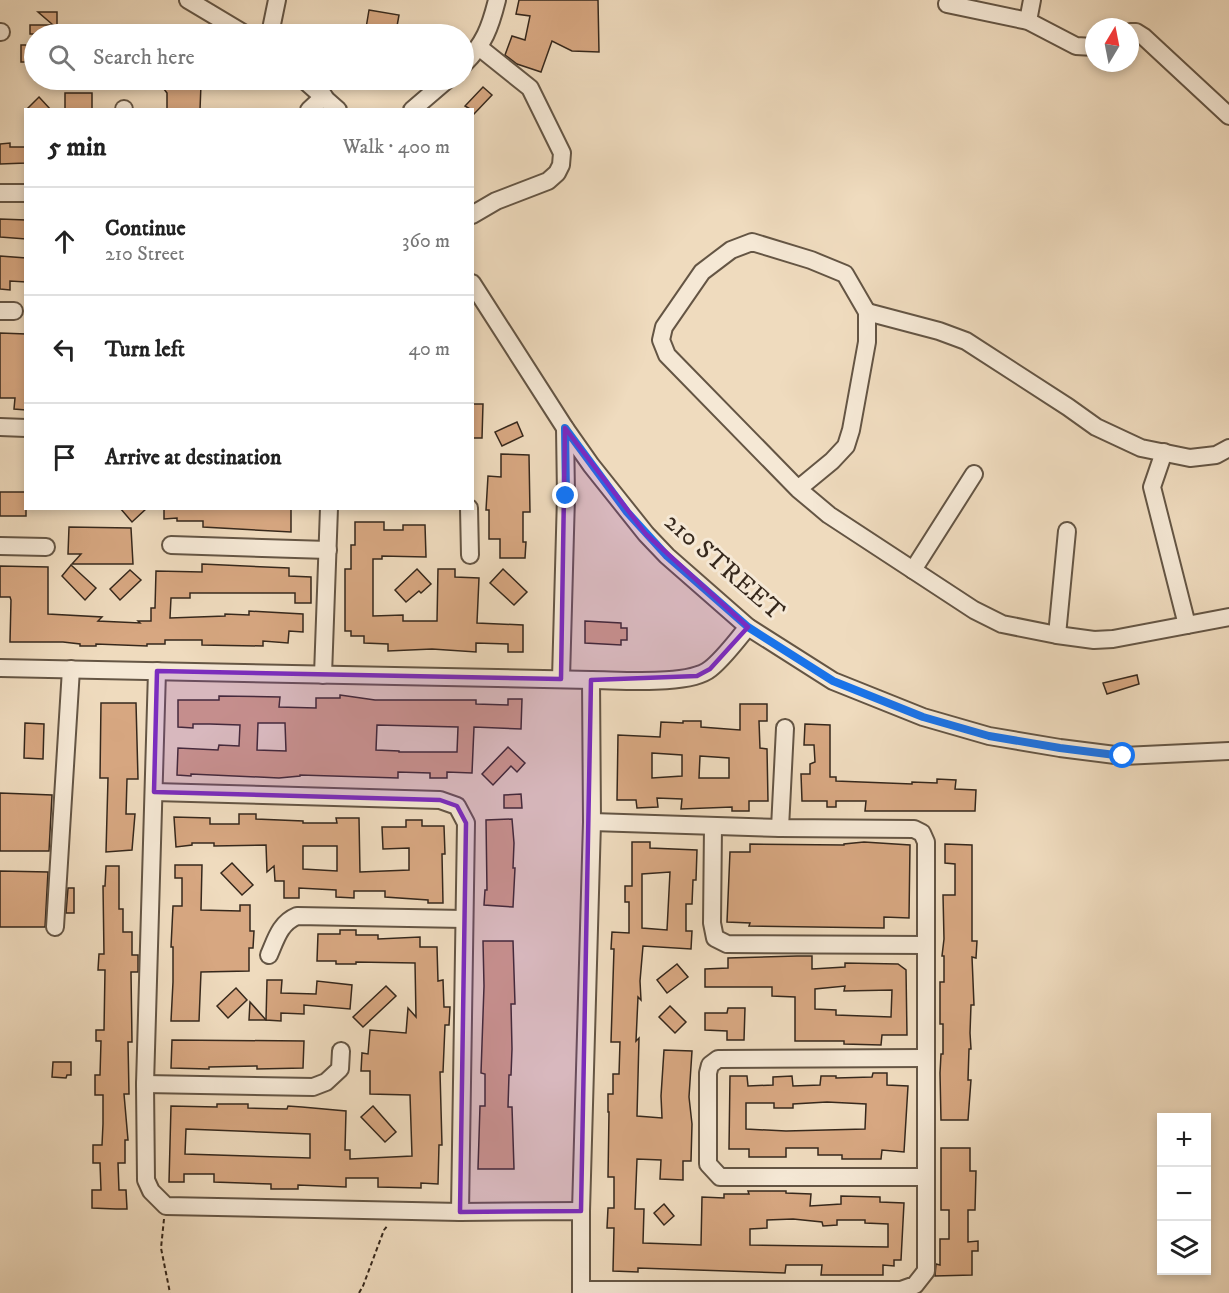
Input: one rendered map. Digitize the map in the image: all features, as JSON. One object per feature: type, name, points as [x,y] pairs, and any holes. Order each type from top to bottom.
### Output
[{"type":"street","points":[[188,0],[228,24]]},
{"type":"street","points":[[272,24],[277,0]]},
{"type":"street","points":[[474,54],[480,48],[497,0]]},
{"type":"street","points":[[1028,21],[1032,0]]},
{"type":"street","points":[[947,4],[1028,21],[1077,46],[1085,46]]},
{"type":"street","points":[[1139,34],[1229,116]]},
{"type":"street","points":[[474,214],[496,201],[548,181],[557,173],[561,165],[562,153],[530,88],[480,48]]},
{"type":"street","points":[[316,90],[336,108]]},
{"type":"street","points":[[414,108],[435,90]]},
{"type":"street","points":[[311,108],[324,96]]},
{"type":"street","points":[[0,193],[24,193]]},
{"type":"street","points":[[798,489],[832,461],[846,446],[867,342],[867,312],[845,274],[811,260],[752,242],[731,250],[702,272],[664,327],[662,340],[667,355],[798,489],[829,515],[974,610],[1002,624],[1094,640],[1229,618]]},
{"type":"street","name":"210 STREET","points":[[474,286],[565,428],[591,465],[646,534],[667,556],[748,627],[833,681],[923,717],[989,736],[1123,756],[1229,751]]},
{"type":"street","points":[[867,312],[939,331],[966,341],[1096,427],[1141,448],[1190,458],[1216,455],[1229,448]]},
{"type":"street","points":[[0,428],[24,428]]},
{"type":"street","points":[[561,679],[566,496],[565,428]]},
{"type":"street","points":[[1164,452],[1152,488],[1187,625]]},
{"type":"street","points":[[913,570],[974,474]]},
{"type":"street","points":[[323,675],[329,510]]},
{"type":"street","points":[[470,510],[470,555]]},
{"type":"street","points":[[1057,635],[1067,531]]},
{"type":"street","points":[[171,545],[328,550]]},
{"type":"street","points":[[0,546],[46,547]]},
{"type":"street","points":[[0,668],[681,680],[697,676],[710,669],[748,627]]},
{"type":"street","points":[[55,927],[71,669]]},
{"type":"street","points":[[157,671],[145,1084],[146,1180],[151,1191],[166,1206],[460,1212],[581,1211]]},
{"type":"street","points":[[591,680],[592,822],[581,1211],[581,1291],[901,1290],[915,1285],[926,1270],[926,842],[922,833],[914,829],[780,828],[592,822]]},
{"type":"street","points":[[780,828],[785,728]]},
{"type":"street","points":[[154,792],[440,800],[457,806],[466,823],[460,1212]]},
{"type":"street","points":[[713,826],[712,922],[715,938],[727,944],[925,945]]},
{"type":"street","points":[[269,955],[282,926],[287,920],[297,916],[464,919]]},
{"type":"street","points":[[145,1084],[313,1087],[326,1082],[340,1069],[341,1051]]},
{"type":"street","points":[[925,1058],[718,1059],[710,1065],[708,1084],[708,1164],[720,1177],[926,1177]]},
{"type":"path","points":[[166,1206],[161,1248],[170,1293]]},
{"type":"path","points":[[359,1293],[384,1230],[399,1211]]},
{"type":"highlighted area","points":[[565,428],[646,534],[748,627],[710,669],[697,676],[591,680],[581,1211],[460,1212],[466,823],[457,806],[440,800],[154,792],[157,671],[561,679]]},
{"type":"building","points":[[519,0],[598,0],[599,52],[572,51],[552,41],[541,72],[517,64],[505,55],[512,36],[525,40],[530,16],[516,14]]},
{"type":"building","points":[[369,10],[399,15],[397,24],[367,24]]},
{"type":"building","points":[[38,12],[57,12],[57,24],[52,24]]},
{"type":"building","points":[[21,45],[24,45],[24,62],[21,62]]},
{"type":"building","points":[[483,87],[492,95],[474,114],[474,108],[465,106]]},
{"type":"building","points":[[165,90],[201,90],[200,108],[167,108],[167,93]]},
{"type":"building","points":[[65,93],[92,93],[92,108],[65,108]]},
{"type":"building","points":[[39,97],[49,108],[28,108]]},
{"type":"building","points":[[10,143],[10,147],[24,147],[24,163],[0,164],[0,144]]},
{"type":"building","points":[[0,219],[24,220],[24,239],[0,237]]},
{"type":"building","points":[[0,256],[24,258],[24,282],[10,281],[10,290],[0,289]]},
{"type":"building","points":[[0,333],[24,334],[24,410],[14,409],[15,398],[0,398]]},
{"type":"building","points":[[474,404],[483,404],[482,438],[474,438]]},
{"type":"building","points":[[517,422],[523,436],[502,446],[495,432]]},
{"type":"building","points":[[501,454],[529,455],[530,512],[523,512],[525,558],[500,558],[500,539],[489,539],[489,510],[486,510],[488,476],[501,477]]},
{"type":"building","points":[[0,492],[24,492],[26,516],[0,516]]},
{"type":"building","points":[[122,510],[145,510],[132,522]]},
{"type":"building","points":[[164,510],[291,510],[291,532],[203,527],[203,521],[164,519]]},
{"type":"building","points":[[355,522],[384,522],[384,530],[403,530],[403,525],[425,525],[426,557],[382,556],[382,559],[373,559],[373,616],[403,615],[403,621],[437,621],[438,569],[455,569],[455,577],[479,578],[477,623],[523,625],[523,652],[508,652],[508,644],[476,643],[476,652],[432,649],[388,651],[388,644],[364,643],[364,636],[351,636],[351,631],[345,631],[345,569],[351,569],[351,545],[355,545]]},
{"type":"building","points":[[69,527],[131,528],[133,564],[72,564],[81,554],[68,554]]},
{"type":"building","points":[[202,564],[289,568],[289,576],[311,577],[311,603],[295,603],[295,593],[190,593],[190,598],[171,598],[170,618],[225,616],[225,614],[249,615],[249,611],[303,614],[303,632],[289,631],[288,643],[263,641],[263,646],[202,645],[202,640],[165,640],[165,644],[147,644],[147,646],[96,644],[96,646],[80,646],[80,644],[63,642],[10,642],[11,600],[10,597],[0,597],[0,566],[48,567],[48,614],[102,617],[98,621],[140,623],[138,621],[151,621],[151,608],[155,608],[156,571],[202,572]]},
{"type":"building","points":[[71,565],[96,588],[85,600],[62,576]]},
{"type":"building","points":[[417,569],[431,584],[406,602],[395,590]]},
{"type":"building","points":[[503,569],[527,592],[514,605],[490,583]]},
{"type":"building","points":[[130,570],[141,580],[120,600],[110,589]]},
{"type":"building","points":[[585,621],[621,623],[621,628],[627,628],[627,640],[621,640],[621,645],[585,643]]},
{"type":"building","points":[[1137,675],[1139,684],[1107,694],[1103,683]]},
{"type":"building","points":[[340,695],[375,700],[476,700],[476,704],[508,705],[508,699],[522,699],[521,729],[474,727],[472,773],[447,772],[447,778],[430,778],[430,773],[398,772],[398,778],[177,775],[178,748],[218,750],[219,745],[239,746],[240,725],[193,724],[193,728],[178,727],[178,700],[219,700],[219,696],[280,697],[279,707],[316,708],[316,698],[340,698]],"holes":[[[258,723],[285,723],[286,751],[257,750]],[[377,725],[458,727],[457,752],[376,750]]]},
{"type":"building","points":[[101,703],[136,703],[138,779],[127,779],[126,814],[135,814],[132,850],[106,852],[108,778],[100,778]]},
{"type":"building","points":[[740,704],[767,704],[767,721],[759,721],[760,748],[767,749],[768,801],[749,801],[749,811],[732,811],[732,807],[681,809],[682,799],[657,798],[658,807],[637,808],[636,800],[617,800],[618,735],[660,737],[661,722],[683,723],[683,721],[701,721],[701,727],[740,730]],"holes":[[[652,753],[682,755],[682,776],[652,778]],[[700,756],[729,758],[729,778],[699,778]]]},
{"type":"building","points":[[25,723],[44,724],[43,759],[24,758]]},
{"type":"building","points":[[805,724],[830,725],[830,777],[836,777],[836,781],[912,784],[912,782],[937,783],[937,779],[956,780],[955,789],[976,790],[975,811],[865,811],[866,801],[836,801],[836,807],[827,807],[827,801],[802,801],[801,774],[810,774],[810,764],[815,762],[814,745],[804,745]]},
{"type":"building","points":[[508,747],[525,763],[517,772],[511,766],[493,785],[482,774]]},
{"type":"building","points":[[0,793],[52,795],[49,851],[0,851]]},
{"type":"building","points":[[521,794],[522,808],[504,808],[504,795]]},
{"type":"building","points":[[239,814],[256,814],[256,819],[303,821],[303,823],[337,823],[336,818],[359,818],[360,872],[409,870],[409,848],[383,849],[382,827],[406,827],[406,820],[422,820],[422,826],[444,826],[443,903],[385,897],[385,891],[354,891],[354,898],[336,897],[336,890],[299,888],[299,898],[284,898],[284,881],[275,881],[274,866],[267,872],[266,845],[214,846],[214,843],[192,843],[192,845],[176,847],[174,817],[210,818],[210,824],[239,824]],"holes":[[[303,846],[337,846],[337,871],[303,869]]]},
{"type":"building","points":[[512,819],[513,868],[515,868],[513,907],[484,905],[485,890],[487,890],[486,820]]},
{"type":"building","points":[[632,842],[650,842],[650,848],[697,850],[692,904],[686,904],[686,931],[692,931],[691,949],[643,946],[641,1000],[638,997],[636,1041],[639,1038],[637,1116],[662,1118],[664,1050],[692,1051],[689,1097],[692,1124],[691,1161],[683,1161],[683,1180],[660,1179],[661,1160],[637,1159],[635,1209],[644,1209],[643,1243],[701,1245],[702,1197],[724,1198],[724,1194],[749,1194],[748,1191],[786,1191],[786,1193],[811,1194],[810,1206],[841,1204],[841,1196],[880,1197],[880,1202],[904,1203],[901,1260],[894,1260],[894,1266],[883,1265],[883,1275],[821,1275],[822,1265],[786,1265],[785,1273],[638,1268],[638,1272],[613,1271],[614,1228],[607,1228],[608,1208],[614,1208],[614,1177],[608,1177],[608,1094],[613,1094],[613,1074],[619,1074],[620,1042],[611,1042],[614,949],[611,949],[612,932],[629,933],[629,902],[625,902],[625,886],[632,886]],"holes":[[[670,872],[667,930],[642,928],[642,874]],[[793,1219],[822,1222],[823,1226],[837,1225],[837,1220],[865,1220],[865,1223],[888,1224],[888,1247],[750,1245],[750,1229],[767,1228],[767,1220]]]},
{"type":"building","points":[[864,842],[910,845],[909,918],[884,917],[884,928],[749,926],[750,923],[727,922],[730,852],[750,852],[750,844],[844,845]]},
{"type":"building","points":[[945,844],[972,845],[972,941],[977,941],[976,958],[972,957],[974,1005],[971,1005],[968,1080],[971,1080],[968,1120],[941,1120],[940,1073],[941,1054],[943,1054],[943,1024],[940,1024],[940,982],[944,982],[943,895],[955,895],[955,864],[945,863]]},
{"type":"building","points":[[232,863],[253,885],[242,895],[221,873]]},
{"type":"building","points":[[175,865],[202,865],[201,910],[240,911],[240,905],[250,905],[250,931],[254,931],[253,948],[249,948],[249,971],[201,972],[199,1021],[171,1021],[173,906],[182,906],[182,878],[175,878]]},
{"type":"building","points":[[106,866],[119,866],[119,909],[123,909],[123,932],[132,932],[132,955],[138,955],[138,972],[131,972],[132,1042],[128,1042],[129,1094],[124,1094],[128,1140],[125,1140],[125,1163],[118,1163],[119,1190],[126,1190],[127,1209],[92,1208],[92,1190],[101,1190],[100,1163],[93,1163],[93,1145],[102,1145],[103,1124],[103,1095],[95,1095],[95,1075],[100,1075],[101,1041],[96,1041],[96,1030],[104,1030],[105,970],[98,970],[99,954],[104,954],[103,886],[105,886]]},
{"type":"building","points":[[0,871],[48,872],[45,927],[0,927]]},
{"type":"building","points":[[68,888],[74,888],[74,913],[66,913]]},
{"type":"building","points":[[340,930],[356,930],[356,935],[378,935],[378,939],[420,937],[420,947],[437,947],[438,981],[443,980],[444,1007],[450,1007],[449,1025],[445,1025],[443,1072],[440,1072],[442,1145],[439,1145],[438,1184],[421,1183],[421,1188],[378,1187],[378,1178],[346,1178],[346,1187],[298,1185],[298,1189],[271,1189],[271,1184],[214,1182],[214,1174],[184,1174],[184,1182],[169,1182],[171,1106],[217,1107],[217,1104],[248,1104],[248,1108],[287,1109],[288,1106],[346,1111],[345,1150],[350,1150],[350,1159],[412,1156],[410,1095],[370,1094],[370,1071],[361,1071],[362,1053],[368,1054],[370,1030],[406,1033],[408,1008],[416,1017],[415,963],[336,964],[336,961],[317,961],[318,934],[340,934]],"holes":[[[186,1129],[310,1134],[310,1158],[185,1154]]]},
{"type":"building","points":[[483,941],[513,941],[515,1004],[511,1004],[512,1049],[508,1107],[512,1107],[514,1169],[478,1169],[480,1106],[485,1106],[485,1074],[481,1073]]},
{"type":"building","points":[[812,956],[812,969],[845,967],[845,963],[898,964],[906,970],[907,1035],[882,1035],[881,1045],[844,1044],[844,1041],[795,1041],[795,997],[772,996],[772,987],[705,987],[705,969],[728,968],[728,958]],"holes":[[[845,986],[844,991],[892,990],[891,1017],[836,1015],[836,1010],[815,1009],[815,989]]]},
{"type":"building","points":[[677,964],[688,977],[667,993],[657,980]]},
{"type":"building","points":[[267,980],[282,980],[281,993],[316,994],[317,981],[352,985],[350,1009],[304,1005],[304,1014],[281,1013],[281,1021],[266,1020]]},
{"type":"building","points":[[386,986],[396,996],[363,1027],[353,1017]]},
{"type":"building","points":[[236,988],[247,1000],[228,1018],[217,1006]]},
{"type":"building","points":[[250,1002],[266,1020],[249,1020]]},
{"type":"building","points":[[670,1006],[686,1022],[675,1033],[659,1017]]},
{"type":"building","points":[[728,1008],[745,1008],[744,1040],[727,1040],[727,1031],[705,1030],[705,1013],[727,1013]]},
{"type":"building","points":[[172,1040],[304,1041],[303,1068],[257,1069],[257,1066],[209,1067],[209,1069],[171,1068]]},
{"type":"building","points":[[53,1062],[71,1062],[71,1075],[67,1075],[66,1078],[52,1077]]},
{"type":"building","points":[[873,1073],[887,1073],[887,1085],[908,1086],[904,1152],[882,1150],[881,1159],[842,1159],[842,1155],[818,1155],[818,1148],[786,1148],[786,1157],[749,1157],[749,1149],[729,1149],[730,1076],[747,1076],[748,1086],[773,1085],[773,1077],[792,1076],[793,1086],[820,1085],[821,1076],[872,1077]],"holes":[[[827,1102],[866,1104],[865,1129],[786,1131],[746,1129],[746,1103],[774,1103],[774,1108],[793,1108],[793,1104]]]},
{"type":"building","points":[[373,1106],[396,1132],[385,1142],[361,1117]]},
{"type":"building","points":[[941,1148],[970,1148],[970,1171],[976,1171],[975,1210],[968,1210],[968,1242],[978,1241],[978,1251],[972,1251],[972,1275],[935,1276],[936,1264],[940,1265],[940,1239],[949,1239],[949,1210],[941,1210]]},
{"type":"building","points":[[664,1204],[674,1216],[664,1225],[654,1213]]},
{"type":"route","points":[[566,496],[565,428],[627,512],[667,556],[748,627],[833,681],[923,717],[989,736],[1123,756]]}]
